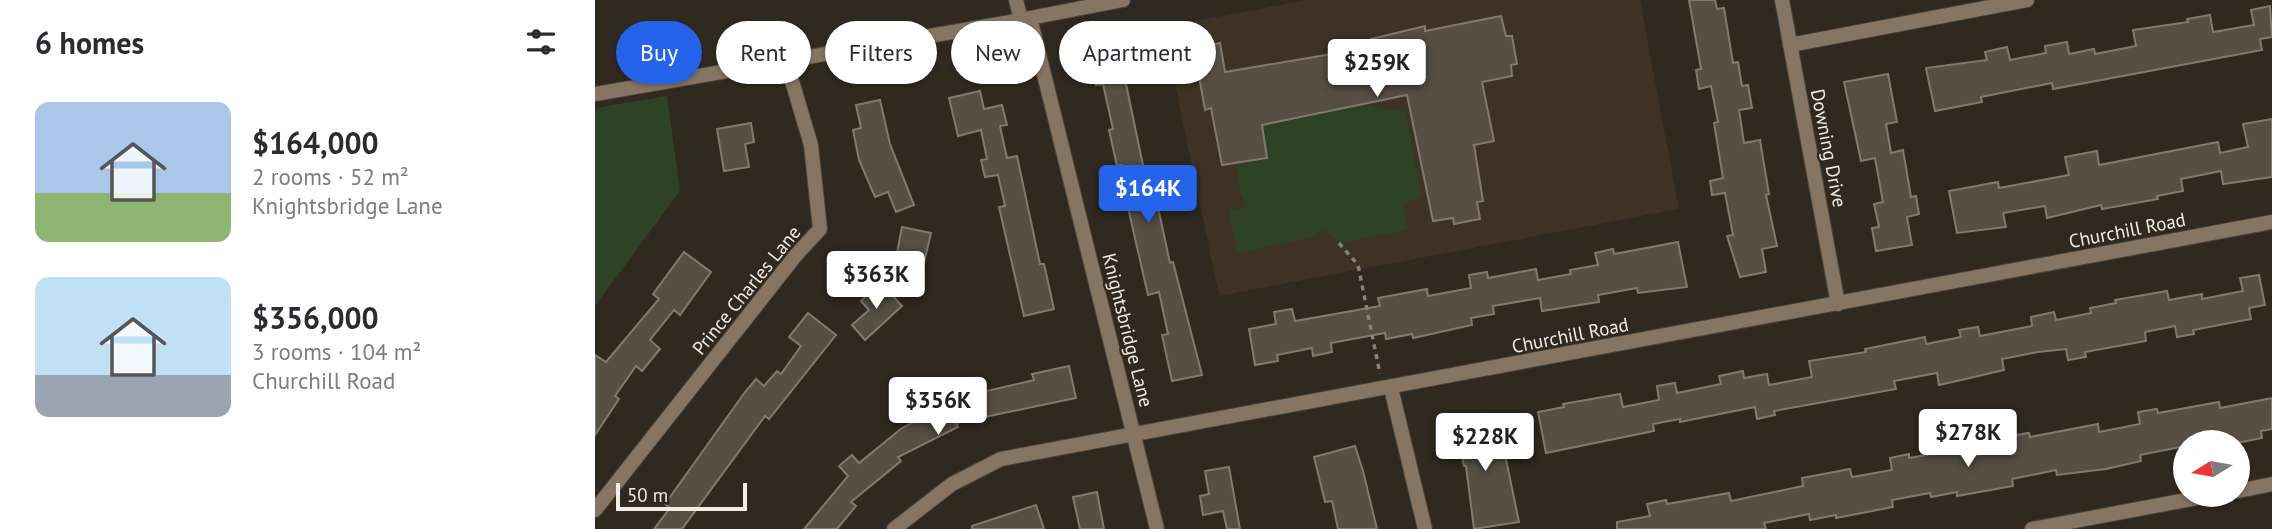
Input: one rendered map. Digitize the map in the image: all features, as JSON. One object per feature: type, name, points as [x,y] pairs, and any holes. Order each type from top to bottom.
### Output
[{"type":"street","name":"Knightsbridge Lane","points":[[1016,0],[1025,19],[1157,529]]},
{"type":"street","points":[[811,57],[1123,0]]},
{"type":"street","name":"Downing Drive","points":[[1782,0],[1838,304]]},
{"type":"street","points":[[1790,45],[2027,0]]},
{"type":"street","points":[[595,94],[716,73]]},
{"type":"street","name":"Prince Charles Lane","points":[[595,510],[796,255],[820,229],[811,145],[793,84]]},
{"type":"street","name":"Churchill Road","points":[[894,529],[952,484],[1001,459],[2272,222]]},
{"type":"street","points":[[1387,389],[1425,529]]},
{"type":"street","points":[[2251,488],[2272,484]]},
{"type":"street","points":[[2032,529],[2097,523],[2173,505]]},
{"type":"path","points":[[1339,243],[1358,265],[1387,389]]},
{"type":"shaded area","points":[[1307,0],[1640,0],[1679,209],[1219,296],[1175,84],[1216,84],[1216,21],[1195,21]]},
{"type":"green space","points":[[667,96],[680,191],[595,306],[595,108]]},
{"type":"green space","points":[[1364,103],[1387,111],[1398,109],[1406,112],[1421,194],[1420,198],[1403,204],[1408,230],[1339,243],[1323,230],[1311,238],[1237,253],[1229,210],[1246,207],[1240,193],[1237,165],[1267,158],[1262,125]]},
{"type":"building","points":[[1689,0],[1715,0],[1717,9],[1724,8],[1733,63],[1738,62],[1742,86],[1748,85],[1752,108],[1739,110],[1744,143],[1760,140],[1769,194],[1766,195],[1777,246],[1762,249],[1766,272],[1740,277],[1727,236],[1733,235],[1725,193],[1712,195],[1710,181],[1723,178],[1714,123],[1718,122],[1711,86],[1699,89],[1696,70],[1701,69]]},
{"type":"building","points":[[2270,6],[2272,37],[2260,39],[2262,50],[2053,89],[2052,83],[1981,97],[1982,102],[1935,111],[1926,68],[1987,60],[1985,52],[2007,47],[2010,60],[2046,53],[2045,46],[2067,42],[2069,54],[2094,49],[2095,54],[2136,46],[2133,30],[2188,22],[2187,19],[2210,15],[2213,32],[2254,25],[2251,10]]},
{"type":"building","points":[[1501,16],[1506,36],[1512,36],[1517,64],[1511,65],[1512,76],[1482,82],[1494,141],[1474,145],[1483,201],[1477,202],[1480,219],[1454,224],[1453,218],[1433,221],[1407,95],[1262,125],[1267,158],[1222,165],[1211,108],[1205,110],[1200,84],[1216,84],[1216,44],[1220,43],[1225,72],[1373,47],[1371,39],[1425,26],[1425,31]]},
{"type":"building","points":[[1888,74],[1897,122],[1886,124],[1891,153],[1903,150],[1911,197],[1916,196],[1919,214],[1907,217],[1912,245],[1876,251],[1872,228],[1879,227],[1874,204],[1883,202],[1875,158],[1861,161],[1844,82]]},
{"type":"building","points":[[1103,84],[1126,84],[1149,194],[1155,193],[1170,263],[1173,262],[1202,375],[1172,381],[1162,335],[1168,334],[1159,292],[1148,295],[1126,199],[1129,199],[1122,165],[1117,166],[1109,130],[1113,129]]},
{"type":"building","points":[[980,91],[984,109],[1002,105],[1007,125],[1000,126],[1007,158],[1017,156],[1040,264],[1044,264],[1054,309],[1024,316],[999,207],[1005,206],[998,175],[985,177],[981,160],[987,159],[981,130],[958,136],[949,98]]},
{"type":"building","points":[[880,100],[890,144],[914,205],[896,212],[888,192],[875,197],[859,160],[853,130],[861,128],[856,105]]},
{"type":"building","points":[[2272,119],[2272,177],[2223,184],[2221,171],[2181,179],[2183,191],[2157,196],[2158,199],[2102,209],[2101,205],[2047,218],[2045,206],[2003,213],[2006,227],[1957,233],[1949,191],[1998,182],[1999,188],[2069,175],[2065,157],[2097,151],[2099,165],[2218,142],[2220,153],[2248,147],[2243,124]]},
{"type":"building","points":[[751,123],[754,142],[745,144],[749,167],[724,171],[717,129]]},
{"type":"building","points":[[902,227],[931,233],[920,279],[893,273]]},
{"type":"building","points":[[1678,242],[1687,287],[1638,293],[1637,288],[1598,295],[1599,302],[1542,311],[1540,298],[1493,306],[1494,314],[1471,318],[1472,325],[1413,338],[1412,334],[1386,339],[1385,333],[1331,343],[1332,352],[1313,356],[1312,348],[1277,355],[1278,361],[1255,365],[1249,329],[1276,324],[1274,312],[1292,309],[1295,321],[1380,306],[1378,298],[1427,289],[1428,296],[1471,288],[1469,275],[1487,272],[1488,278],[1536,269],[1538,280],[1571,274],[1570,270],[1598,265],[1595,253],[1613,249],[1614,254]]},
{"type":"building","points":[[684,252],[711,272],[680,315],[674,310],[650,340],[660,349],[642,371],[636,366],[615,396],[619,399],[595,435],[595,355],[606,362],[659,299],[653,294]]},
{"type":"building","points":[[2259,275],[2265,305],[2249,308],[2251,319],[2193,330],[2194,334],[2177,337],[2175,326],[2145,332],[2146,341],[2085,352],[2086,357],[2068,360],[2066,349],[2038,352],[2002,359],[2004,370],[1939,385],[1937,373],[1894,381],[1896,389],[1774,411],[1775,415],[1757,419],[1755,407],[1680,422],[1680,419],[1653,424],[1654,431],[1546,453],[1538,412],[1564,407],[1563,404],[1620,394],[1623,407],[1659,400],[1657,386],[1675,383],[1677,393],[1721,384],[1719,376],[1743,371],[1744,378],[1767,374],[1769,385],[1812,377],[1809,361],[1866,352],[1865,349],[1925,337],[1926,344],[1961,337],[1959,330],[1978,327],[1980,336],[2032,326],[2031,317],[2054,312],[2056,320],[2091,313],[2090,308],[2116,303],[2115,300],[2167,291],[2169,300],[2202,294],[2202,299],[2243,291],[2240,278]]},
{"type":"building","points":[[881,283],[902,306],[865,340],[852,325],[869,310],[861,301]]},
{"type":"building","points":[[808,313],[836,335],[769,419],[765,416],[682,529],[654,529],[670,508],[665,504],[745,392],[756,379],[764,386],[777,371],[781,374],[801,346],[789,337]]},
{"type":"building","points":[[1069,366],[1076,398],[956,423],[958,427],[898,457],[901,461],[851,502],[856,506],[837,529],[804,529],[848,476],[839,466],[852,455],[859,463],[902,428],[947,405],[979,400],[978,393],[1034,380],[1032,374]]},
{"type":"building","points":[[2272,398],[2272,429],[2261,431],[2262,438],[2251,440],[2251,430],[2173,430],[2173,449],[2140,455],[2141,461],[2106,469],[2057,475],[2056,470],[2012,479],[2013,486],[1957,496],[1957,492],[1931,497],[1930,493],[1892,500],[1893,507],[1836,518],[1836,515],[1810,520],[1809,514],[1764,523],[1766,529],[1617,529],[1617,522],[1650,516],[1647,504],[1666,500],[1667,504],[1729,493],[1731,501],[1803,486],[1802,478],[1850,469],[1852,477],[1892,470],[1890,458],[1909,454],[1909,458],[1971,447],[1973,456],[2012,448],[2010,436],[2029,433],[2030,437],[2098,424],[2099,432],[2140,424],[2138,412],[2157,409],[2158,413],[2219,402],[2220,408]]},
{"type":"building","points":[[1484,414],[1490,443],[1502,440],[1519,522],[1474,529],[1466,466],[1459,443],[1452,445],[1448,421]]},
{"type":"building","points":[[1355,446],[1377,529],[1338,529],[1332,501],[1325,502],[1314,457]]},
{"type":"building","points":[[1229,467],[1240,529],[1227,529],[1223,511],[1203,515],[1200,496],[1209,494],[1205,471]]},
{"type":"building","points":[[1097,492],[1104,529],[1080,529],[1073,497]]},
{"type":"building","points":[[1036,505],[1044,529],[972,529],[972,526]]}]
